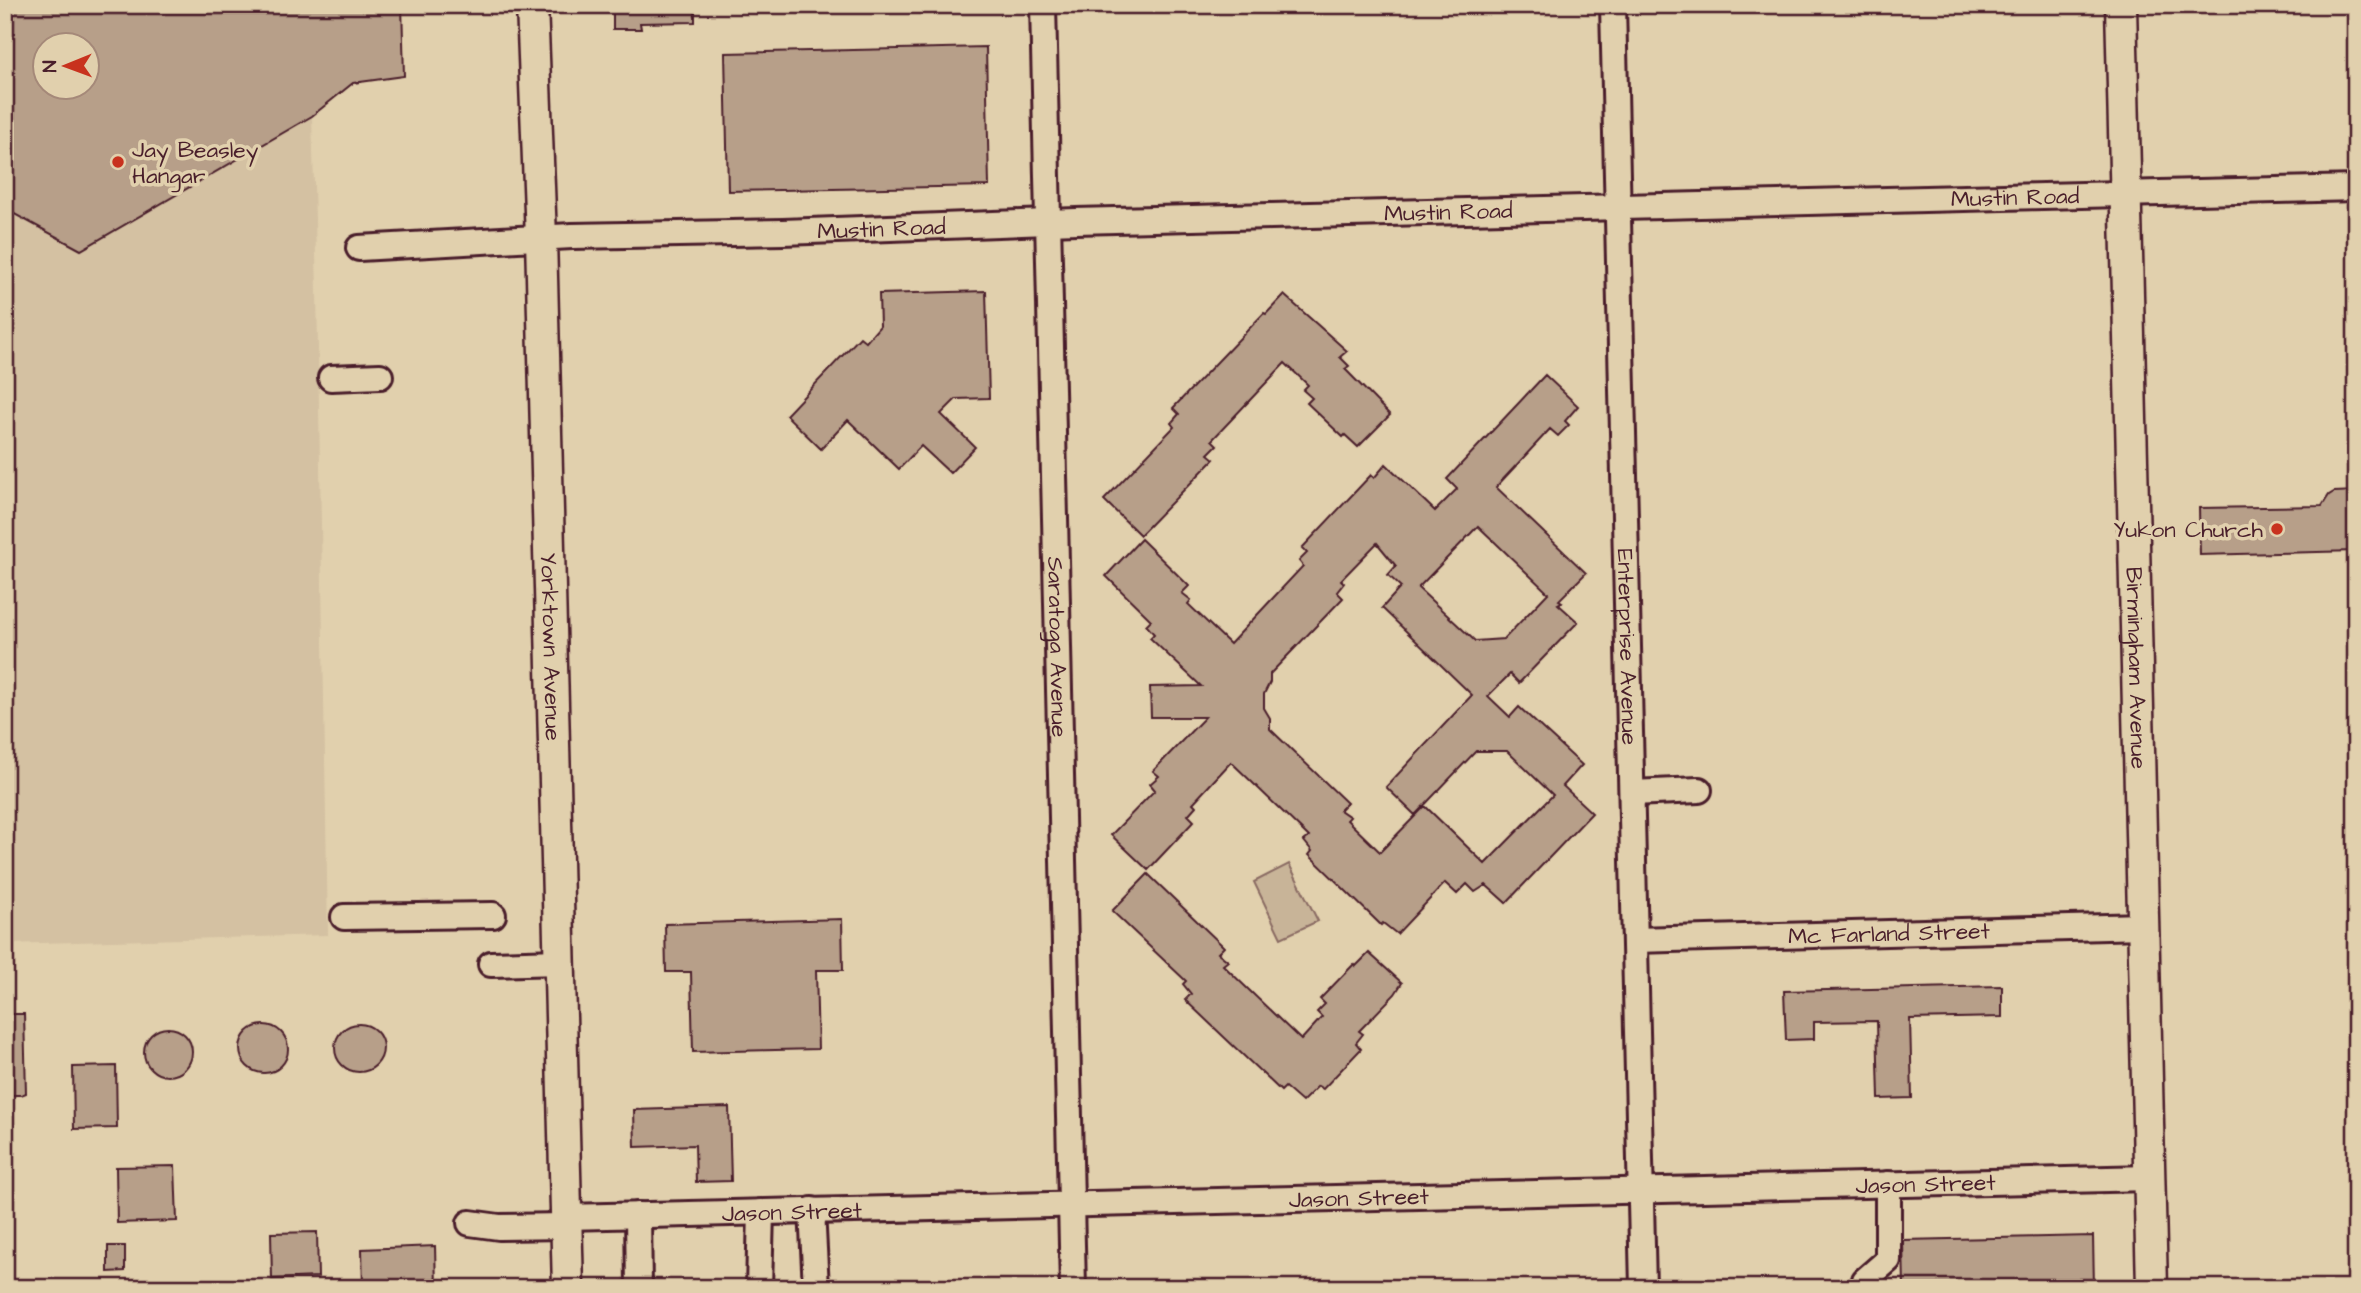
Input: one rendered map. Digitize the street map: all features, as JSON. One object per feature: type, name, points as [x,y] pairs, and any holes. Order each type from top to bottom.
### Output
[{"type":"main road","name":"Yorktown Avenue","points":[[532,5],[541,239],[568,1288]]},
{"type":"main road","name":"Birmingham Avenue","points":[[2121,5],[2152,1288]]},
{"type":"street","name":"Saratoga Avenue","points":[[1043,5],[1073,1288]]},
{"type":"street","name":"Enterprise Avenue","points":[[1614,5],[1643,1288]]},
{"type":"street","name":"Mustin Road","points":[[359,248],[572,236],[2356,188]]},
{"type":"street","points":[[331,378],[380,376]]},
{"type":"street","points":[[1632,793],[1699,790]]},
{"type":"street","points":[[344,917],[493,915]]},
{"type":"street","name":"Mc Farland Street","points":[[1635,940],[2143,926]]},
{"type":"street","points":[[491,964],[559,962]]},
{"type":"street","name":"Jason Street","points":[[470,1223],[499,1227],[638,1215],[2150,1178]]},
{"type":"street","points":[[1865,1288],[1865,1280],[1888,1260],[1888,1184]]},
{"type":"street","points":[[812,1210],[816,1288]]},
{"type":"street","points":[[759,1288],[761,1212]]},
{"type":"street","points":[[638,1215],[639,1288]]},
{"type":"shaded area","points":[[312,116],[328,935],[5,944],[5,209],[81,250]]},
{"type":"shaded area","points":[[1289,864],[1318,921],[1281,938],[1254,882]]},
{"type":"building","name":"Jay Beasley Hangar","points":[[5,5],[402,5],[404,76],[353,83],[312,116],[81,250],[5,209]]},
{"type":"building","points":[[613,5],[695,5],[695,22],[640,23],[641,29],[613,29]]},
{"type":"building","points":[[986,47],[989,186],[728,191],[725,53]]},
{"type":"building","points":[[986,291],[989,398],[956,399],[941,414],[975,447],[950,473],[921,446],[899,469],[848,420],[821,449],[786,415],[860,337],[866,342],[880,326],[879,294]]},
{"type":"building","points":[[1284,295],[1347,351],[1340,357],[1349,366],[1345,369],[1390,415],[1358,447],[1345,435],[1343,437],[1307,403],[1312,398],[1303,390],[1308,385],[1285,363],[1212,440],[1217,445],[1208,454],[1214,459],[1140,535],[1104,500],[1174,427],[1171,423],[1179,414],[1173,408]]},
{"type":"building","points":[[1545,375],[1578,406],[1565,421],[1569,425],[1558,436],[1550,429],[1496,487],[1586,573],[1558,604],[1578,622],[1519,683],[1510,674],[1488,696],[1510,717],[1519,707],[1582,765],[1563,786],[1592,813],[1506,903],[1486,885],[1475,892],[1467,884],[1457,894],[1445,883],[1397,934],[1383,923],[1381,925],[1309,855],[1312,851],[1304,841],[1309,837],[1231,762],[1193,803],[1196,806],[1188,815],[1194,821],[1148,870],[1111,835],[1155,790],[1150,784],[1159,776],[1153,771],[1205,717],[1151,717],[1150,687],[1201,686],[1150,638],[1154,634],[1146,625],[1151,620],[1106,576],[1141,539],[1189,586],[1182,593],[1191,600],[1188,604],[1230,644],[1303,566],[1299,561],[1307,553],[1302,548],[1371,475],[1374,478],[1386,464],[1435,511],[1457,489],[1447,479]],"holes":[[[1478,526],[1548,593],[1504,639],[1475,641],[1418,588]],[[1377,543],[1396,566],[1388,575],[1401,587],[1382,608],[1472,695],[1386,787],[1415,815],[1476,751],[1507,751],[1553,795],[1485,864],[1425,806],[1380,852],[1347,820],[1350,817],[1340,810],[1347,803],[1270,729],[1270,718],[1264,708],[1264,694],[1270,682],[1270,674],[1343,598],[1337,592],[1344,583],[1341,580]]]},
{"type":"building","name":"Yukon Church","points":[[2356,491],[2356,551],[2200,555],[2199,508],[2322,506],[2334,492]]},
{"type":"building","points":[[1148,874],[1224,947],[1218,953],[1228,961],[1223,965],[1301,1040],[1322,1017],[1317,1012],[1325,1004],[1320,999],[1354,964],[1356,966],[1369,953],[1402,983],[1395,994],[1359,1031],[1363,1034],[1356,1043],[1361,1049],[1323,1089],[1318,1086],[1302,1102],[1285,1087],[1281,1091],[1185,1000],[1191,994],[1183,984],[1186,981],[1112,911]]},
{"type":"building","points":[[842,919],[843,970],[816,970],[818,1049],[693,1052],[691,972],[666,972],[665,924]]},
{"type":"building","points":[[2002,986],[2002,1017],[1910,1019],[1912,1098],[1879,1099],[1877,1021],[1814,1022],[1814,1039],[1786,1040],[1784,991]]},
{"type":"building","points":[[5,1014],[24,1014],[26,1093],[21,1095],[5,1095]]},
{"type":"building","points":[[359,1024],[376,1031],[383,1048],[376,1065],[359,1072],[342,1065],[335,1048],[342,1031]]},
{"type":"building","points":[[264,1025],[281,1032],[288,1049],[281,1066],[264,1073],[247,1066],[240,1049],[247,1032]]},
{"type":"building","points":[[168,1028],[185,1035],[192,1052],[185,1069],[168,1076],[151,1069],[144,1052],[151,1035]]},
{"type":"building","points":[[116,1066],[117,1128],[74,1129],[73,1067]]},
{"type":"building","points":[[729,1107],[731,1181],[696,1182],[695,1145],[635,1147],[634,1110]]},
{"type":"building","points":[[175,1166],[177,1221],[117,1223],[116,1167]]},
{"type":"building","points":[[317,1232],[318,1277],[272,1279],[271,1233]]},
{"type":"building","points":[[2093,1236],[2094,1288],[1904,1288],[1903,1240]]},
{"type":"building","points":[[108,1246],[125,1246],[125,1271],[108,1272]]},
{"type":"building","points":[[435,1246],[436,1288],[363,1288],[362,1249]]},
{"type":"place","name":"Jay Beasley Hangar","points":[[118,162]]},
{"type":"place","name":"Yukon Church","points":[[2277,529]]}]
